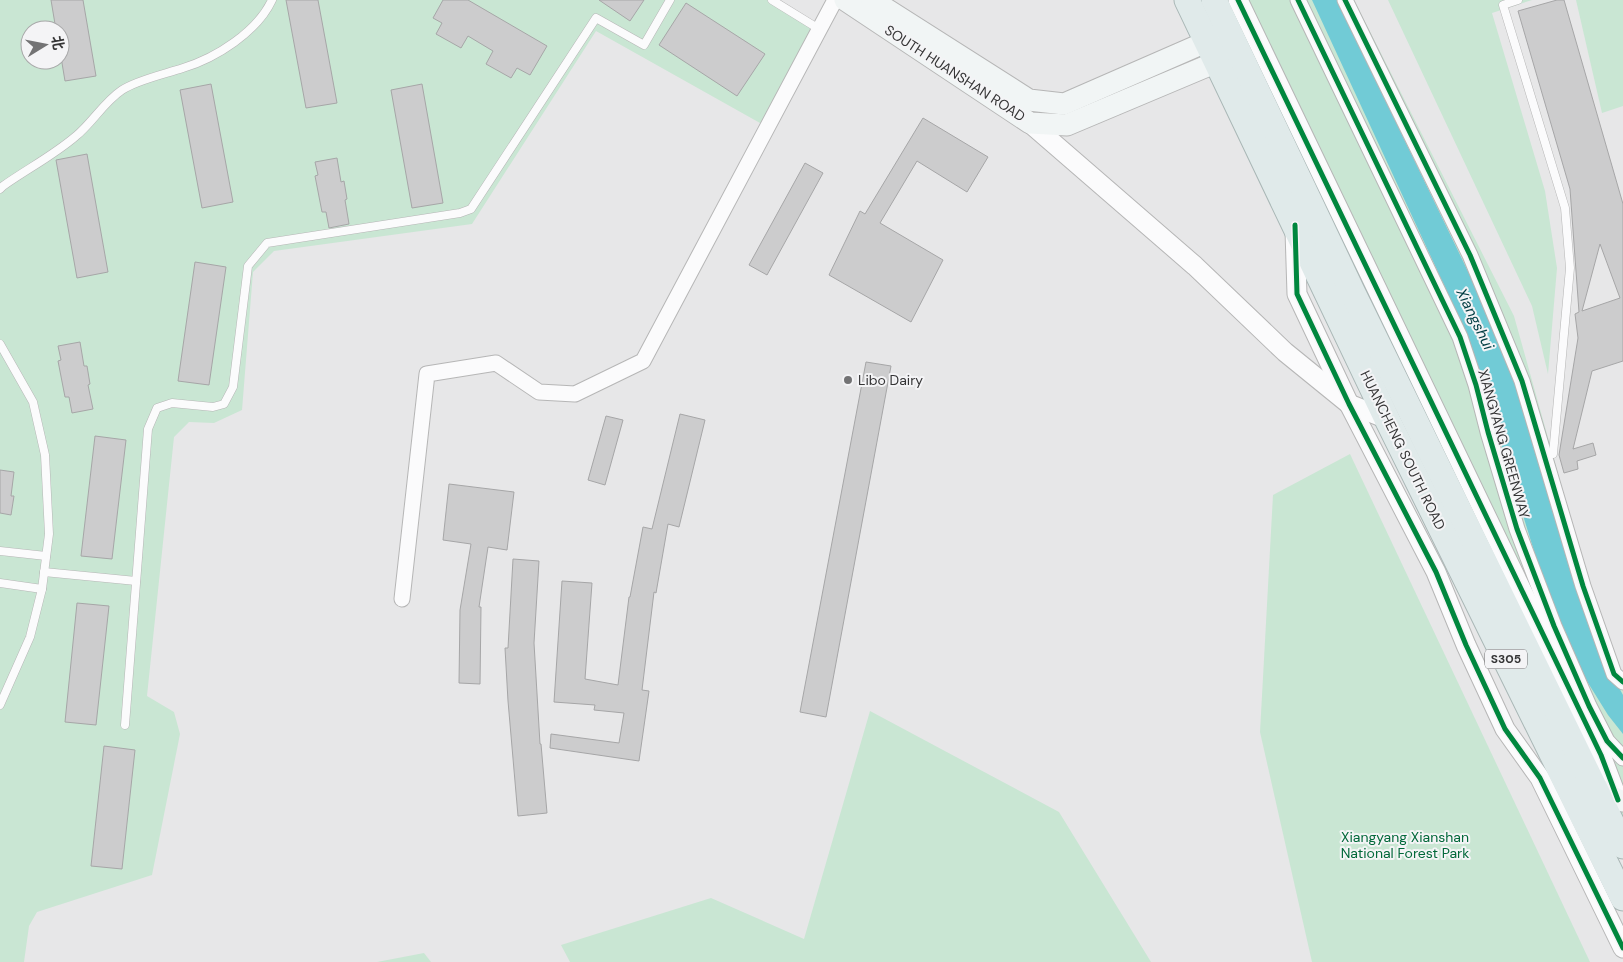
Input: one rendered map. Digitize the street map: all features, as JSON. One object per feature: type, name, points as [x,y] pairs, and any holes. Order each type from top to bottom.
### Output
[{"type":"highway","name":"HUANCHENG SOUTH ROAD","points":[[1187,0],[1223,47],[1352,291],[1594,786],[1605,841],[1623,898]]},
{"type":"highway","name":"HUANCHENG SOUTH ROAD","points":[[1223,1],[1223,47],[1294,224],[1388,419],[1605,841]]},
{"type":"main road","name":"SOUTH HUANSHAN ROAD","points":[[845,0],[1030,123],[1067,125],[1223,47]]},
{"type":"main road","name":"SOUTH HUANSHAN ROAD","points":[[872,0],[1029,100],[1064,104],[1223,47]]},
{"type":"main road","points":[[1594,786],[1620,801]]},
{"type":"street","points":[[402,599],[427,374],[496,363],[539,392],[575,394],[642,361],[835,0]]},
{"type":"street","name":"XIANGYANG GREENWAY","points":[[1298,0],[1460,337],[1476,385],[1517,529],[1554,626],[1607,741],[1623,758]]},
{"type":"street","points":[[1345,0],[1470,255],[1522,381],[1583,586],[1614,674],[1623,682]]},
{"type":"street","points":[[1223,1],[1596,746],[1620,801]]},
{"type":"street","points":[[1030,123],[1195,266],[1285,352],[1349,404],[1388,419]]},
{"type":"street","points":[[1294,224],[1297,294],[1349,404],[1436,572],[1466,645],[1505,729],[1540,778],[1605,841],[1623,948]]},
{"type":"lane","points":[[0,189],[77,136],[96,114],[122,90],[222,52],[244,34],[267,9],[272,0]]},
{"type":"lane","points":[[125,725],[148,429],[157,408],[172,403],[214,407],[224,404],[234,387],[248,266],[267,244],[460,212],[471,208],[596,18],[644,45],[670,0]]},
{"type":"lane","points":[[772,0],[819,29]]},
{"type":"lane","points":[[1518,0],[1503,5],[1565,208],[1570,268],[1553,454]]},
{"type":"lane","points":[[0,344],[33,402],[45,455],[49,534],[42,588],[30,637],[0,705]]},
{"type":"lane","points":[[0,551],[46,556]]},
{"type":"lane","points":[[44,572],[136,581]]},
{"type":"lane","points":[[0,583],[42,588]]},
{"type":"green space","points":[[0,0],[772,0],[819,29],[767,127],[596,31],[472,224],[274,251],[253,272],[242,410],[214,423],[189,422],[174,437],[147,696],[174,712],[180,734],[152,875],[37,912],[29,926],[24,962],[0,962]]},
{"type":"green space","points":[[1214,0],[1354,0],[1514,316],[1614,674],[1623,682],[1623,846]]},
{"type":"green space","points":[[1388,0],[1532,0],[1492,13],[1545,191],[1557,268],[1548,374],[1532,306]]},
{"type":"green space","points":[[1576,0],[1623,0],[1623,106],[1602,113]]},
{"type":"green space","name":"Xiangyang Xianshan National Forest Park","points":[[1350,454],[1590,962],[1312,962],[1260,732],[1273,495]]},
{"type":"green space","points":[[870,711],[1059,812],[1151,962],[570,962],[561,945],[711,898],[804,939]]},
{"type":"green space","points":[[424,953],[431,962],[377,962]]},
{"type":"water","name":"Xiangshui","points":[[1312,0],[1337,0],[1490,317],[1517,382],[1612,675],[1623,695],[1623,734],[1608,715],[1585,678],[1550,603],[1474,356],[1462,324]]},
{"type":"building","points":[[51,0],[83,0],[96,76],[65,81],[63,70],[70,70],[70,20],[54,20]]},
{"type":"building","points":[[286,0],[318,0],[337,103],[306,108]]},
{"type":"building","points":[[443,0],[468,0],[547,46],[530,75],[517,68],[511,78],[486,64],[493,51],[468,36],[461,48],[436,34],[442,23],[433,18]]},
{"type":"building","points":[[599,0],[644,0],[630,21]]},
{"type":"building","points":[[1557,0],[1564,0],[1623,204],[1623,361],[1592,371],[1573,449],[1593,443],[1596,455],[1577,461],[1578,469],[1564,473],[1559,455],[1578,338],[1575,314],[1579,312],[1570,189],[1518,11]],"holes":[[[1600,244],[1620,298],[1582,311]]]},
{"type":"building","points":[[686,3],[765,54],[737,96],[659,45]]},
{"type":"building","points":[[211,84],[233,202],[202,208],[180,90]]},
{"type":"building","points":[[422,84],[443,203],[412,208],[391,90]]},
{"type":"building","points":[[923,118],[988,157],[967,192],[917,161],[880,223],[943,260],[911,322],[829,275],[860,211],[865,214]]},
{"type":"building","points":[[87,154],[108,272],[77,278],[56,160]]},
{"type":"building","points":[[337,158],[341,182],[344,181],[349,224],[329,228],[326,212],[322,212],[315,176],[318,175],[315,162]]},
{"type":"building","points":[[805,163],[823,173],[767,275],[749,265]]},
{"type":"building","points":[[195,262],[226,267],[209,385],[178,381]]},
{"type":"building","points":[[80,342],[84,366],[87,366],[90,384],[88,385],[93,409],[72,413],[69,397],[65,397],[58,361],[61,360],[58,346]]},
{"type":"building","points":[[866,362],[891,366],[826,717],[800,712]]},
{"type":"building","points":[[680,414],[705,420],[679,527],[668,524],[656,593],[654,592],[642,690],[649,691],[639,761],[550,748],[551,734],[619,743],[624,713],[594,710],[595,705],[554,702],[562,581],[592,583],[585,679],[618,685],[629,597],[643,527],[652,529]]},
{"type":"building","points":[[606,416],[623,420],[605,485],[588,480]]},
{"type":"building","points":[[95,436],[126,440],[112,559],[81,556]]},
{"type":"building","points":[[0,470],[14,472],[11,496],[14,496],[11,515],[0,513]]},
{"type":"building","points":[[449,484],[514,492],[507,550],[488,547],[479,607],[481,607],[480,684],[459,683],[460,610],[471,544],[443,540]]},
{"type":"building","points":[[513,559],[539,561],[534,643],[540,744],[547,813],[518,816],[505,648],[508,648]]},
{"type":"building","points":[[77,603],[109,606],[96,725],[65,722]]},
{"type":"building","points":[[104,746],[135,750],[122,869],[91,866]]},
{"type":"cycle path","points":[[1238,0],[1601,755],[1618,800]]},
{"type":"cycle path","points":[[1298,0],[1460,337],[1476,385],[1517,529],[1554,626],[1589,706],[1607,741],[1623,758]]},
{"type":"cycle path","points":[[1345,0],[1470,255],[1522,381],[1583,586],[1614,674],[1623,682]]},
{"type":"cycle path","points":[[1295,225],[1297,294],[1349,404],[1436,572],[1466,645],[1505,729],[1540,778],[1623,948]]},
{"type":"place","name":"Libo Dairy","points":[[848,380]]}]
